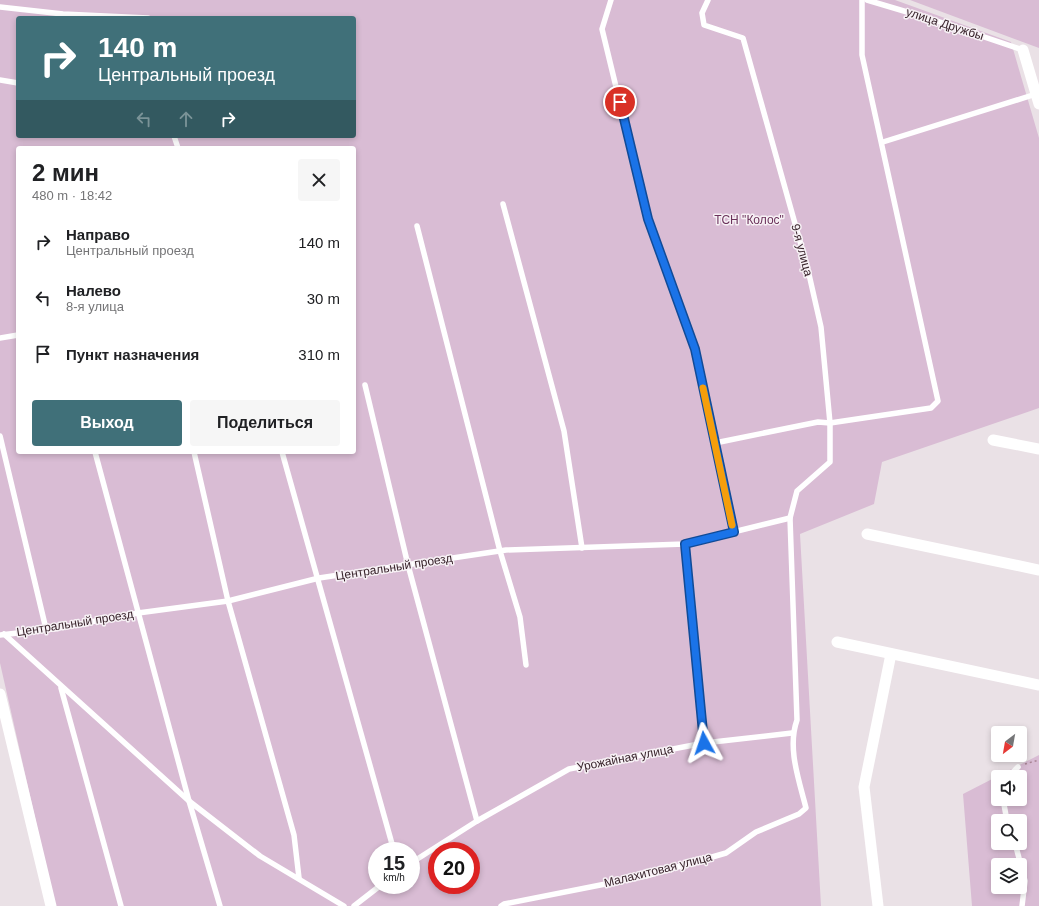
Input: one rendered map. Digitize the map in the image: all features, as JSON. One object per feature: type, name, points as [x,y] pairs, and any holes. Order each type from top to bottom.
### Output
[{"type":"street","points":[[1023,50],[1038,99]]},
{"type":"street","points":[[993,440],[1039,449]]},
{"type":"street","points":[[868,534],[1039,570]]},
{"type":"street","points":[[837,642],[1039,685]]},
{"type":"street","points":[[878,906],[864,786],[891,654]]},
{"type":"street","points":[[0,694],[51,906]]},
{"type":"lane","points":[[611,0],[602,29],[648,219],[695,349],[734,532]]},
{"type":"lane","name":"9-я улица","points":[[708,0],[702,13],[704,25],[743,38],[808,270],[819,320],[830,423],[830,462],[797,491],[790,518],[797,720],[792,733],[793,752],[806,808]]},
{"type":"lane","points":[[715,443],[818,422],[830,423],[931,408],[938,401],[883,142],[862,55],[862,0]]},
{"type":"lane","name":"улица Дружбы","points":[[867,0],[934,20],[1023,50]]},
{"type":"lane","points":[[0,7],[63,14],[106,16]]},
{"type":"lane","points":[[0,80],[16,83]]},
{"type":"lane","points":[[883,142],[1038,99]]},
{"type":"lane","points":[[502,204],[564,430],[582,548]]},
{"type":"lane","points":[[417,226],[500,551],[520,617],[526,665]]},
{"type":"lane","points":[[0,338],[16,335]]},
{"type":"lane","points":[[365,385],[408,565],[476,821]]},
{"type":"lane","points":[[0,436],[46,629]]},
{"type":"lane","points":[[96,454],[189,801],[220,906]]},
{"type":"lane","points":[[194,454],[228,601],[294,835],[299,878]]},
{"type":"lane","points":[[283,454],[319,578],[392,842]]},
{"type":"lane","name":"Центральный проезд","points":[[2,634],[46,629],[138,613],[228,601],[319,578],[500,551],[685,544],[790,518]]},
{"type":"lane","points":[[685,544],[704,743]]},
{"type":"lane","points":[[2,634],[189,801],[260,856],[344,906]]},
{"type":"lane","points":[[61,688],[121,906]]},
{"type":"lane","name":"Урожайная улица","points":[[420,857],[476,821],[570,769],[704,743],[792,733]]},
{"type":"lane","points":[[1015,770],[1018,767]]},
{"type":"lane","name":"Малахитовая улица","points":[[501,906],[504,904],[646,876],[726,853],[756,832],[799,814],[806,808]]},
{"type":"lane","points":[[1017,850],[1025,881],[1022,906]]},
{"type":"lane","points":[[354,906],[369,894]]},
{"type":"path","points":[[1018,767],[1039,760]]},
{"type":"green space","name":"ТСН \"Колос\"","points":[[0,0],[895,0],[1011,42],[1039,138],[1039,408],[882,462],[874,504],[800,534],[821,906],[55,906],[0,663]]},
{"type":"green space","points":[[910,0],[1039,0],[1039,48]]},
{"type":"green space","points":[[1039,755],[1039,906],[972,906],[963,794],[991,780],[991,806],[1027,806],[1027,770],[1010,770]]},
{"type":"slow traffic","points":[[703,388],[732,525]]},
{"type":"route","points":[[620,102],[648,219],[695,349],[734,532],[685,544],[704,743]]}]
